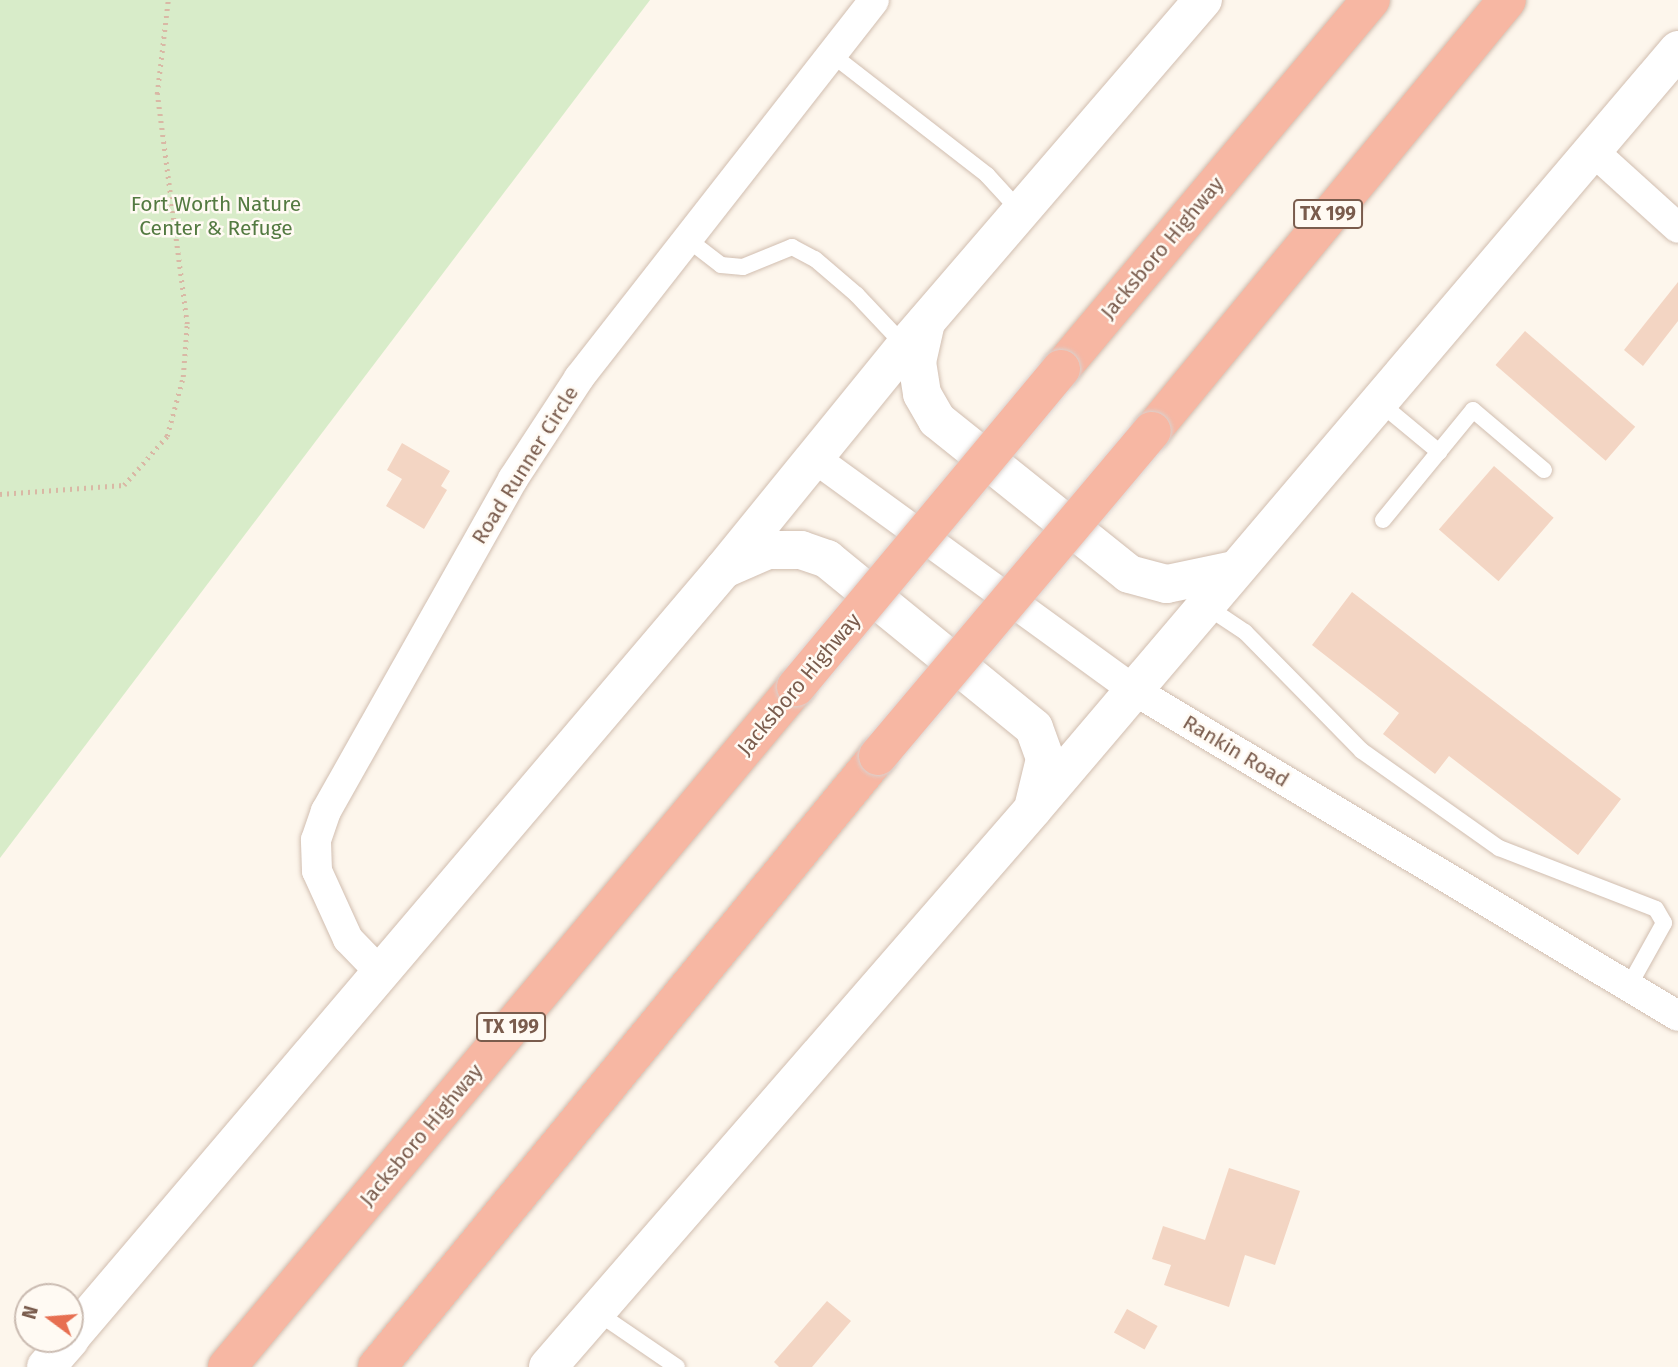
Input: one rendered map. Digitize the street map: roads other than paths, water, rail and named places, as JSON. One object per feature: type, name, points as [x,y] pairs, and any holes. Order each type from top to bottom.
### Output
[{"type":"highway","name":"Jacksboro Highway","points":[[227,1367],[1371,0]]},
{"type":"highway","name":"TX 199","points":[[377,1367],[878,756],[1152,431],[1507,0]]},
{"type":"main road","points":[[84,1322],[723,570],[915,334],[1203,0]]},
{"type":"main road","points":[[548,1367],[1033,809],[1132,689],[1594,152],[1678,50]]},
{"type":"main road","points":[[915,334],[922,394],[937,420],[1129,573],[1167,584],[1234,570]]},
{"type":"main road","points":[[723,570],[768,550],[802,550],[827,559],[1034,729],[1045,759],[1033,809]]},
{"type":"main road","points":[[46,1367],[58,1353]]},
{"type":"street","name":"Road Runner Circle","points":[[380,972],[348,939],[317,871],[316,840],[326,811],[513,479],[579,378],[830,52],[874,0]]},
{"type":"street","points":[[1594,152],[1678,228]]},
{"type":"street","name":"Rankin Road","points":[[813,457],[1132,689],[1678,1016]]},
{"type":"lane","points":[[830,52],[987,175],[1021,212]]},
{"type":"lane","points":[[686,238],[721,265],[743,267],[792,247],[815,259],[857,295],[915,334]]},
{"type":"lane","points":[[1380,402],[1439,452]]},
{"type":"lane","points":[[1383,520],[1473,410],[1544,470]]},
{"type":"lane","points":[[1206,605],[1245,632],[1362,751],[1499,848],[1656,909],[1664,923],[1629,986]]},
{"type":"lane","points":[[595,1311],[677,1367]]},
{"type":"park label","name":"Fort Worth Nature Center & Refuge","points":[[216,216]]}]
